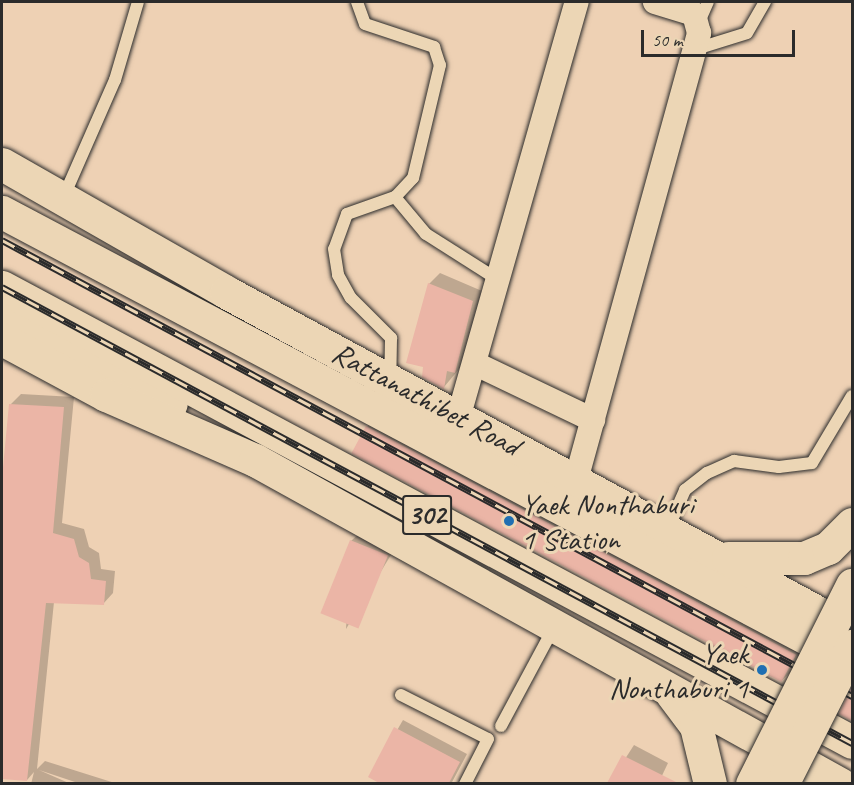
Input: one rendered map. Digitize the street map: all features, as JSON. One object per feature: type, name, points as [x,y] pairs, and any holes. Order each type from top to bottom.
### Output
[{"type":"main road","name":"Rattanathibet Road","points":[[2,164],[64,196],[226,292],[459,415],[667,532],[852,631]]},
{"type":"main road","points":[[2,188],[171,276],[226,292]]},
{"type":"main road","name":"Rattanathibet Road","points":[[2,212],[852,663]]},
{"type":"main road","points":[[79,230],[116,274]]},
{"type":"main road","name":"302","points":[[2,287],[852,742]]},
{"type":"main road","name":"302","points":[[9,322],[840,783]]},
{"type":"main road","points":[[717,557],[804,558],[828,548],[851,531]]},
{"type":"main road","points":[[752,783],[852,585]]},
{"type":"main road","points":[[782,783],[852,646]]},
{"type":"main road","points":[[669,690],[696,726],[710,783]]},
{"type":"street","points":[[459,415],[500,280],[577,2]]},
{"type":"street","points":[[576,480],[696,49],[703,12],[694,14],[654,2]]},
{"type":"street","points":[[476,364],[593,420]]},
{"type":"lane","points":[[64,196],[115,80],[138,2]]},
{"type":"lane","points":[[357,2],[365,24],[434,47],[439,55],[413,178],[395,197],[346,214],[334,249],[338,275],[351,298],[391,338],[390,378]]},
{"type":"lane","points":[[696,49],[747,33],[765,2]]},
{"type":"lane","points":[[395,197],[426,234],[500,280]]},
{"type":"lane","points":[[667,532],[685,490],[707,473],[734,461],[779,468],[812,463],[852,396]]},
{"type":"lane","points":[[501,726],[555,626]]},
{"type":"lane","points":[[401,695],[488,739],[465,783]]},
{"type":"building","points":[[428,283],[473,301],[455,373],[447,371],[444,389],[422,377],[423,367],[406,363]]},
{"type":"building","points":[[9,404],[64,407],[53,533],[74,539],[79,557],[89,563],[91,579],[106,581],[104,605],[46,603],[27,781],[2,779],[2,478]]},
{"type":"building","points":[[366,426],[796,655],[781,682],[351,453]]},
{"type":"building","points":[[350,540],[388,555],[358,629],[320,613]]},
{"type":"building","points":[[852,686],[852,721],[839,714]]},
{"type":"building","points":[[394,727],[460,762],[449,783],[379,783],[368,777]]},
{"type":"building","points":[[622,755],[678,783],[607,783]]},
{"type":"railway","points":[[2,240],[852,696]]},
{"type":"railway","points":[[2,287],[852,743]]},
{"type":"place","name":"Yaek Nonthaburi 1 Station","points":[[509,521]]},
{"type":"place","name":"Yaek Nonthaburi 1","points":[[762,670]]}]
